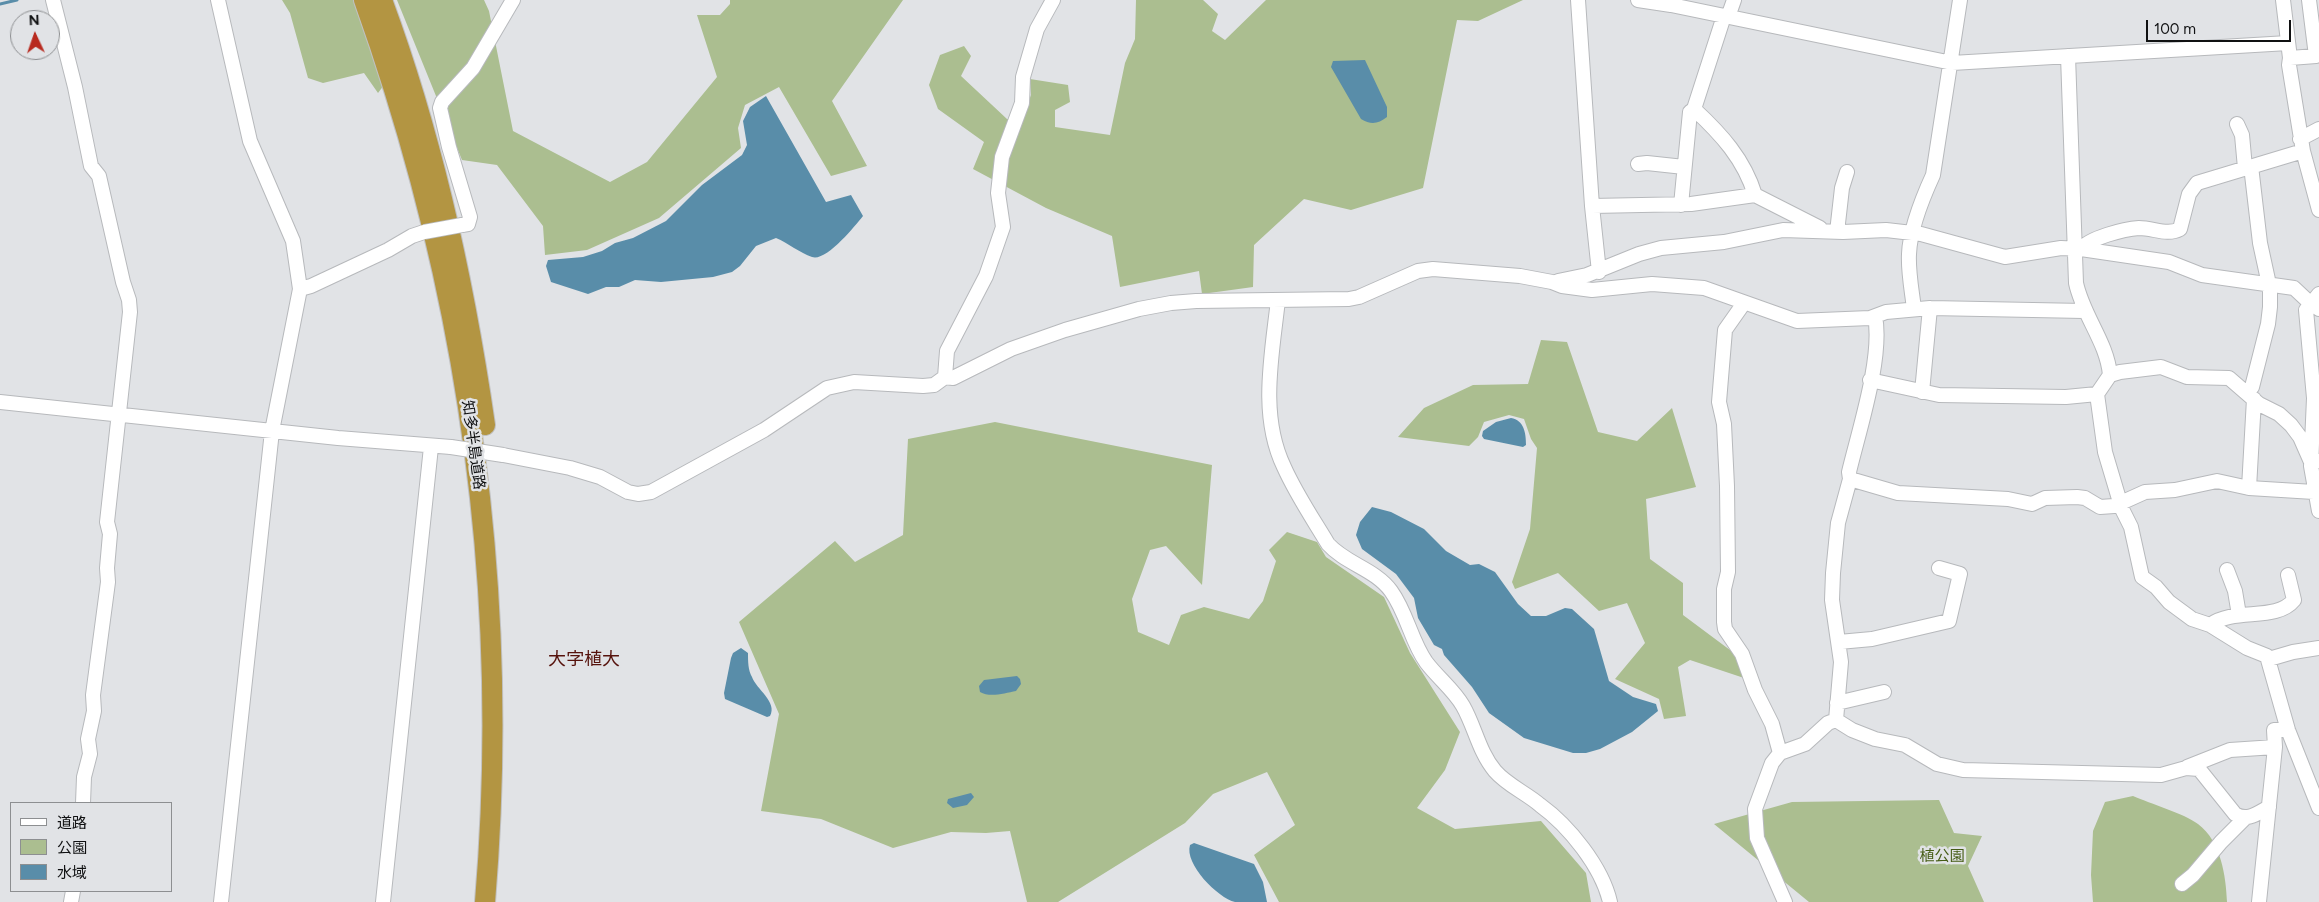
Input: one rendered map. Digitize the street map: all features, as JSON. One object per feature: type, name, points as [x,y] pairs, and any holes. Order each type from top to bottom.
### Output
[{"type":"highway","name":"知多半島道路","points":[[364,0],[395,90],[421,183],[445,286],[473,431],[488,576],[492,667],[492,766],[485,902]]},
{"type":"highway","name":"知多半島道路","points":[[382,0],[437,176],[462,284],[486,430],[501,574],[506,667],[506,756],[498,902]]},
{"type":"street","points":[[53,0],[91,166],[99,176],[123,282],[129,300],[130,312],[117,416],[107,522],[110,534],[107,568],[108,582],[93,695],[94,711],[88,739],[90,754],[84,777],[83,802]]},
{"type":"street","points":[[218,0],[250,141],[293,241],[300,289],[272,431],[221,902]]},
{"type":"street","points":[[300,289],[311,286],[388,250],[412,236],[468,224],[470,218],[449,147],[440,108],[442,102],[472,68],[513,0]]},
{"type":"street","points":[[945,377],[947,351],[986,276],[1003,227],[998,192],[1002,157],[1022,103],[1024,77],[1034,37],[1053,0]]},
{"type":"street","points":[[1578,0],[1592,206],[1599,272]]},
{"type":"street","points":[[1638,0],[1672,3],[1952,63],[2288,43]]},
{"type":"street","points":[[1681,205],[1687,123],[1690,112],[1694,109],[1726,16],[1734,0]]},
{"type":"street","points":[[1914,309],[1908,256],[1923,197],[1933,175],[1952,63],[1960,0]]},
{"type":"street","points":[[2283,0],[2290,58],[2289,64],[2302,145],[2319,210]]},
{"type":"street","points":[[2290,58],[2316,56],[2309,0]]},
{"type":"street","points":[[2068,56],[2077,249],[2076,283],[2084,311],[2109,358],[2110,375],[2097,394],[2106,452],[2121,504],[2130,527],[2142,576],[2178,610],[2192,619],[2210,625],[2248,648],[2267,656],[2288,730],[2319,808]]},
{"type":"street","points":[[1694,109],[1720,134],[1738,156],[1751,182],[1755,195]]},
{"type":"street","points":[[2236,124],[2242,135],[2268,283],[2268,324],[2251,395],[2249,488]]},
{"type":"street","points":[[2077,249],[2086,242],[2137,228],[2172,233],[2180,228],[2189,194],[2197,183],[2248,167],[2302,145],[2319,129]]},
{"type":"street","points":[[1638,164],[1647,163],[1684,167]]},
{"type":"street","points":[[1833,231],[1847,172]]},
{"type":"street","points":[[1592,206],[1681,205],[1755,195],[1805,222],[1833,231]]},
{"type":"street","points":[[1552,282],[1599,272],[1639,254],[1661,248],[1724,242],[1783,230],[1886,230],[1913,232],[2005,257],[2061,248],[2077,249],[2168,262],[2202,275],[2294,288],[2316,302],[2306,310],[2314,398],[2314,492],[2319,511]]},
{"type":"street","points":[[0,402],[117,416],[431,447],[451,447],[570,468],[600,477],[628,492],[638,494],[651,492],[764,430],[827,388],[854,382],[934,385],[945,377],[952,378],[1011,349],[1035,340],[1139,309],[1196,301],[1349,299],[1359,297],[1418,271],[1433,269],[1520,276],[1552,282],[1562,286],[1592,290],[1652,284],[1704,288],[1797,321],[1875,316],[1886,312],[1930,308],[2084,311]]},
{"type":"street","points":[[1278,300],[1269,379],[1269,401],[1275,441],[1283,466],[1328,544],[1337,553],[1371,573],[1391,590],[1400,604],[1414,641],[1427,663],[1462,704],[1484,755],[1496,773],[1540,804],[1572,834],[1602,880],[1610,902]]},
{"type":"street","points":[[1744,303],[1725,330],[1719,402],[1724,424],[1727,486],[1728,572],[1724,589],[1724,622],[1725,629],[1742,654],[1755,690],[1772,724],[1780,753]]},
{"type":"street","points":[[1922,392],[1930,308]]},
{"type":"street","points":[[1836,720],[1842,662],[1832,600],[1833,574],[1838,523],[1850,479],[1849,472],[1870,380],[1876,344],[1875,316]]},
{"type":"street","points":[[2110,375],[2160,367],[2187,378],[2229,378],[2267,409],[2279,414],[2291,425],[2315,462]]},
{"type":"street","points":[[1870,380],[1948,396],[1990,395],[2066,398],[2097,394]]},
{"type":"street","points":[[383,902],[431,447]]},
{"type":"street","points":[[1850,479],[1898,493],[2008,500],[2032,504],[2046,498],[2063,496],[2085,498],[2100,507],[2121,504],[2145,492],[2174,490],[2217,481],[2249,488],[2314,492]]},
{"type":"street","points":[[1839,642],[1872,639],[1949,621],[1960,574],[1939,568]]},
{"type":"street","points":[[2227,570],[2235,591],[2239,614]]},
{"type":"street","points":[[2210,625],[2216,620],[2239,614],[2274,612],[2290,604],[2294,600],[2288,575]]},
{"type":"street","points":[[2269,660],[2293,652],[2319,648]]},
{"type":"street","points":[[1837,703],[1884,692]]},
{"type":"street","points":[[1785,902],[1767,864],[1755,825],[1755,809],[1772,763],[1780,753],[1805,744],[1828,723],[1836,720]]},
{"type":"street","points":[[1836,720],[1852,730],[1875,739],[1905,745],[1937,764],[1963,770],[2161,775],[2186,768],[2200,769],[2235,814],[2245,818]]},
{"type":"street","points":[[2259,902],[2275,747],[2274,730],[2288,730]]},
{"type":"street","points":[[2186,768],[2190,764],[2230,750],[2275,747]]},
{"type":"street","points":[[2182,884],[2193,875],[2221,842],[2245,818],[2269,807]]},
{"type":"green space","points":[[282,0],[354,0],[384,85],[378,93],[364,73],[323,83],[308,78],[290,13]]},
{"type":"green space","points":[[397,0],[484,0],[489,11],[513,131],[610,182],[647,162],[717,77],[697,15],[720,15],[730,4],[730,0],[903,0],[832,101],[867,166],[831,176],[779,87],[745,105],[738,128],[741,148],[659,218],[587,250],[545,255],[543,226],[497,165],[462,160]]},
{"type":"green space","points":[[1136,0],[1203,0],[1218,14],[1212,31],[1225,40],[1266,0],[1523,0],[1478,21],[1457,20],[1423,188],[1351,210],[1304,199],[1254,245],[1253,287],[1202,294],[1199,271],[1120,287],[1112,236],[1046,208],[973,169],[984,142],[938,109],[929,85],[940,55],[964,46],[971,56],[961,76],[1007,119],[1022,119],[1031,95],[1030,79],[1068,85],[1070,102],[1055,110],[1055,127],[1110,135],[1125,63],[1135,39]]},
{"type":"green space","points":[[1541,340],[1567,342],[1598,432],[1637,441],[1672,408],[1696,487],[1646,499],[1650,559],[1683,583],[1683,615],[1734,653],[1744,678],[1690,660],[1678,667],[1686,716],[1664,719],[1659,699],[1615,679],[1645,643],[1627,603],[1599,611],[1558,573],[1515,589],[1512,582],[1530,529],[1537,448],[1531,439],[1524,419],[1509,415],[1484,422],[1478,437],[1469,446],[1398,437],[1424,408],[1473,385],[1528,384]]},
{"type":"green space","points":[[995,422],[1212,465],[1202,585],[1166,546],[1150,550],[1132,599],[1138,632],[1169,645],[1181,615],[1204,607],[1249,619],[1263,601],[1276,561],[1269,550],[1287,532],[1317,542],[1326,557],[1384,597],[1410,653],[1460,732],[1445,770],[1417,808],[1455,829],[1541,821],[1586,873],[1591,902],[1279,902],[1254,855],[1295,825],[1267,772],[1213,794],[1185,823],[1058,902],[1027,902],[1010,831],[986,833],[951,832],[893,848],[821,819],[761,811],[779,714],[739,622],[835,541],[855,562],[903,535],[908,439]]},
{"type":"green space","points":[[2133,796],[2184,816],[2206,831],[2217,849],[2221,860],[2227,902],[2093,902],[2091,875],[2093,831],[2105,802]]},
{"type":"green space","name":"植公園","points":[[1939,800],[1954,833],[1982,836],[1968,866],[1984,902],[1809,902],[1714,824],[1792,802]]},
{"type":"water","points":[[1365,60],[1387,107],[1387,117],[1374,123],[1361,119],[1331,67],[1333,61]]},
{"type":"water","points":[[766,96],[826,202],[851,195],[863,216],[832,249],[818,257],[812,257],[776,238],[756,246],[740,266],[732,272],[713,277],[661,282],[635,280],[619,287],[606,287],[588,294],[551,282],[546,266],[548,260],[583,257],[602,251],[615,243],[633,238],[666,221],[702,185],[742,155],[747,145],[743,121],[750,107]]},
{"type":"water","points":[[1511,418],[1519,421],[1521,424],[1525,432],[1526,445],[1523,447],[1484,439],[1482,436],[1483,431],[1496,422]]},
{"type":"water","points":[[1372,507],[1391,512],[1424,529],[1446,551],[1470,565],[1479,564],[1495,572],[1518,604],[1531,616],[1546,616],[1565,608],[1572,609],[1594,629],[1609,681],[1633,697],[1656,704],[1658,711],[1632,732],[1600,749],[1586,753],[1573,753],[1524,738],[1489,713],[1472,687],[1444,655],[1442,649],[1434,645],[1418,618],[1414,598],[1396,574],[1362,549],[1356,535],[1360,522]]},
{"type":"water","points":[[741,648],[748,653],[748,665],[754,682],[769,701],[772,711],[770,716],[767,717],[725,699],[724,693],[731,658],[733,653]]},
{"type":"water","points":[[1017,676],[1021,684],[1016,691],[993,695],[980,692],[979,686],[984,680]]},
{"type":"water","points":[[971,793],[974,797],[967,805],[953,808],[947,803],[948,799]]},
{"type":"water","points":[[1194,843],[1254,864],[1263,882],[1267,902],[1235,902],[1220,894],[1204,879],[1192,861],[1190,845]]},
{"type":"waterway","points":[[0,4],[17,0]]},
{"type":"district","name":"大字植大","points":[[584,660]]}]
